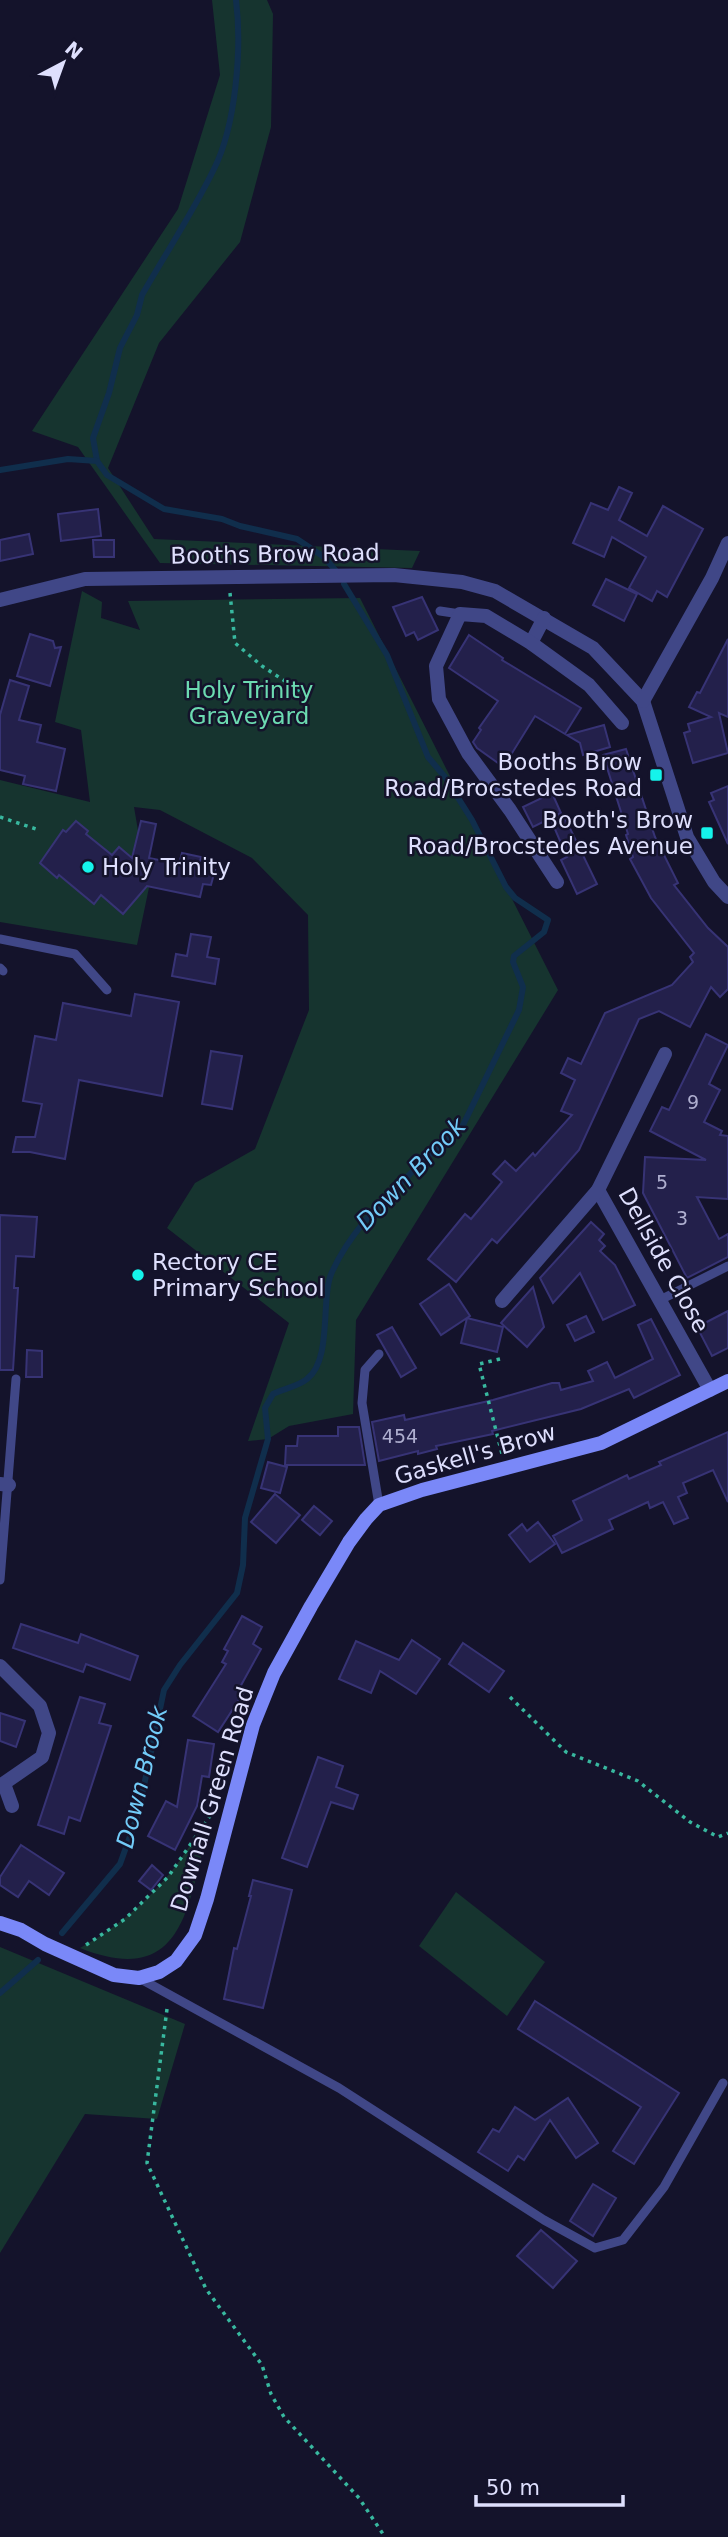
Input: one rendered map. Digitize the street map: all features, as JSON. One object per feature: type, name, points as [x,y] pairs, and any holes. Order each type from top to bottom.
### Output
[{"type":"main road","points":[[710,1390],[728,1381]]},
{"type":"main road","name":"Gaskell's Brow","points":[[366,1519],[379,1506],[422,1490],[601,1443],[710,1390]]},
{"type":"main road","name":"Downall Green Road","points":[[139,1978],[159,1972],[176,1961],[195,1935],[253,1724],[274,1673],[304,1617],[366,1519]]},
{"type":"main road","points":[[0,1923],[21,1930],[57,1950],[114,1975],[139,1978]]},
{"type":"street","points":[[643,701],[712,578],[728,543]]},
{"type":"street","name":"Booths Brow Road","points":[[0,600],[85,579],[394,575],[462,582],[495,590],[593,648],[643,701],[687,836],[714,882],[728,897]]},
{"type":"street","points":[[557,882],[510,810],[468,753],[439,699],[436,666],[460,614],[486,616],[531,643],[589,685],[622,723]]},
{"type":"street","points":[[531,643],[544,618]]},
{"type":"street","name":"Dellside Close","points":[[502,1301],[598,1190],[665,1054]]},
{"type":"street","name":"Dellside Close","points":[[598,1190],[710,1390]]},
{"type":"street","points":[[0,1666],[40,1706],[49,1733],[42,1757],[2,1785],[12,1806]]},
{"type":"lane","points":[[440,611],[460,614]]},
{"type":"lane","points":[[0,939],[75,954],[107,990]]},
{"type":"lane","points":[[660,1300],[728,1266]]},
{"type":"lane","points":[[379,1354],[365,1370],[362,1403],[379,1506]]},
{"type":"lane","points":[[0,1580],[5,1484],[16,1379]]},
{"type":"lane","points":[[139,1978],[339,2088],[544,2220],[595,2248],[623,2240],[664,2187],[723,2083]]},
{"type":"path","points":[[229,577],[235,643],[262,666],[303,693]]},
{"type":"path","points":[[0,817],[39,830]]},
{"type":"path","points":[[500,1359],[479,1364],[506,1469]]},
{"type":"path","points":[[510,1697],[566,1752],[638,1781],[690,1822],[718,1837],[728,1833]]},
{"type":"path","points":[[57,1950],[80,1948],[125,1919],[168,1877],[216,1807]]},
{"type":"path","points":[[169,1993],[148,2163],[206,2289],[262,2365],[271,2395],[284,2417],[359,2498],[385,2537]]},
{"type":"green space","points":[[212,0],[267,0],[273,14],[271,127],[240,242],[159,343],[108,468],[154,539],[420,551],[412,568],[160,563],[78,447],[32,431],[178,209],[220,75]]},
{"type":"green space","name":"Holy Trinity Graveyard","points":[[82,591],[102,602],[101,618],[140,630],[128,601],[360,598],[558,990],[356,1320],[353,1414],[289,1426],[268,1439],[248,1441],[289,1323],[167,1228],[195,1183],[255,1149],[309,1010],[308,915],[252,858],[160,810],[134,807],[142,854],[151,878],[137,945],[0,922],[0,780],[90,802],[81,730],[55,722]]},
{"type":"green space","points":[[200,1829],[207,1832],[186,1912],[175,1934],[160,1949],[141,1958],[114,1958],[80,1948],[116,1925],[148,1897],[189,1848]]},
{"type":"green space","points":[[456,1892],[545,1962],[507,2016],[419,1946]]},
{"type":"green space","points":[[0,1947],[185,2024],[157,2119],[85,2114],[0,2253]]},
{"type":"building","points":[[619,487],[632,493],[619,520],[647,536],[663,506],[703,529],[667,597],[657,591],[652,601],[629,588],[646,557],[612,537],[604,557],[573,543],[591,503],[608,510]]},
{"type":"building","points":[[98,509],[101,536],[61,541],[58,514]]},
{"type":"building","points":[[29,534],[33,554],[0,561],[0,540]]},
{"type":"building","points":[[93,540],[114,540],[114,557],[94,557]]},
{"type":"building","points":[[606,579],[637,594],[624,621],[593,605]]},
{"type":"building","points":[[422,597],[438,630],[418,640],[414,632],[406,636],[393,607]]},
{"type":"building","points":[[30,634],[53,641],[55,648],[61,647],[50,686],[17,676]]},
{"type":"building","points":[[469,635],[503,658],[502,660],[581,708],[565,734],[535,716],[509,758],[504,755],[498,763],[477,748],[473,742],[481,730],[479,728],[498,701],[449,668]]},
{"type":"building","points":[[728,639],[728,717],[719,713],[728,753],[693,763],[684,733],[690,731],[688,724],[711,717],[689,707],[697,692],[700,693]]},
{"type":"building","points":[[10,680],[29,686],[19,720],[41,725],[37,742],[65,749],[56,791],[23,784],[25,776],[0,770],[0,715]]},
{"type":"building","points":[[604,725],[610,747],[583,755],[580,743],[567,735]]},
{"type":"building","points":[[626,749],[655,837],[678,883],[674,885],[708,928],[728,947],[728,989],[720,997],[711,987],[690,1027],[659,1011],[639,1019],[579,1150],[497,1243],[492,1239],[456,1282],[428,1259],[465,1214],[471,1219],[502,1182],[493,1174],[505,1161],[516,1171],[533,1153],[535,1156],[572,1115],[561,1111],[575,1080],[561,1073],[568,1058],[581,1064],[605,1013],[672,985],[693,962],[690,957],[694,953],[651,898],[630,859],[633,857],[626,835],[628,834],[603,755]]},
{"type":"building","points":[[728,786],[728,844],[709,802],[714,800],[711,793]]},
{"type":"building","points":[[552,793],[561,813],[533,827],[523,807]]},
{"type":"building","points":[[563,814],[597,884],[577,894],[561,860],[567,857],[551,820]]},
{"type":"building","points":[[76,821],[88,831],[86,834],[112,855],[119,847],[132,858],[141,821],[156,824],[149,858],[179,864],[182,853],[201,857],[199,866],[215,870],[211,885],[203,884],[200,897],[147,886],[123,914],[101,895],[94,904],[40,863],[63,830],[66,832]]},
{"type":"building","points":[[191,934],[211,937],[207,957],[219,959],[215,984],[172,976],[176,954],[187,956]]},
{"type":"building","points":[[135,994],[179,1002],[162,1096],[79,1080],[65,1159],[30,1152],[13,1152],[16,1137],[35,1137],[42,1104],[23,1101],[35,1036],[56,1040],[63,1003],[131,1016]]},
{"type":"building","points":[[706,1034],[728,1045],[709,1084],[720,1090],[704,1122],[722,1131],[720,1135],[728,1136],[728,1199],[697,1197],[719,1239],[728,1234],[728,1257],[687,1278],[643,1193],[645,1157],[706,1160],[650,1131],[662,1107],[669,1110]]},
{"type":"building","points":[[211,1051],[242,1056],[232,1109],[202,1104]]},
{"type":"building","points":[[0,1215],[37,1217],[34,1257],[16,1256],[14,1288],[18,1288],[13,1370],[0,1370]]},
{"type":"building","points":[[591,1222],[604,1234],[599,1240],[605,1246],[600,1251],[615,1265],[635,1305],[603,1320],[580,1273],[553,1303],[540,1278]]},
{"type":"building","points":[[449,1284],[470,1316],[441,1335],[420,1304]]},
{"type":"building","points":[[533,1287],[544,1327],[527,1347],[501,1323]]},
{"type":"building","points":[[728,1311],[728,1348],[712,1356],[697,1327]]},
{"type":"building","points":[[586,1316],[594,1332],[575,1341],[567,1325]]},
{"type":"building","points":[[467,1318],[503,1327],[497,1352],[461,1343]]},
{"type":"building","points":[[651,1319],[680,1375],[634,1398],[629,1389],[581,1409],[492,1431],[493,1434],[436,1446],[437,1449],[418,1454],[418,1451],[379,1461],[372,1422],[404,1415],[405,1420],[552,1383],[559,1383],[561,1390],[593,1381],[588,1371],[607,1362],[615,1378],[653,1359],[638,1325]]},
{"type":"building","points":[[392,1327],[416,1368],[401,1377],[377,1335]]},
{"type":"building","points":[[27,1350],[42,1351],[42,1377],[26,1377]]},
{"type":"building","points":[[338,1427],[359,1427],[365,1465],[285,1465],[286,1446],[297,1446],[298,1436],[338,1436]]},
{"type":"building","points":[[728,1432],[728,1502],[713,1470],[683,1483],[687,1493],[678,1497],[688,1518],[674,1524],[663,1502],[650,1508],[648,1502],[609,1520],[613,1529],[562,1553],[553,1536],[582,1520],[573,1501],[627,1475],[629,1479],[661,1465],[659,1462]]},
{"type":"building","points":[[268,1462],[287,1467],[280,1493],[261,1488]]},
{"type":"building","points":[[275,1494],[300,1515],[276,1543],[251,1522]]},
{"type":"building","points":[[314,1506],[332,1521],[320,1535],[302,1520]]},
{"type":"building","points":[[538,1522],[555,1544],[530,1562],[509,1535],[522,1524],[527,1531]]},
{"type":"building","points":[[242,1616],[262,1627],[253,1644],[261,1649],[239,1689],[244,1692],[218,1732],[193,1716],[226,1664],[222,1662],[228,1651],[224,1649]]},
{"type":"building","points":[[21,1624],[78,1643],[81,1634],[138,1656],[130,1680],[86,1664],[83,1672],[13,1648]]},
{"type":"building","points":[[412,1640],[440,1659],[416,1694],[380,1671],[371,1693],[339,1679],[356,1641],[399,1660]]},
{"type":"building","points":[[463,1643],[504,1671],[489,1692],[449,1664]]},
{"type":"building","points":[[80,1697],[105,1704],[99,1723],[111,1726],[80,1821],[69,1817],[64,1834],[38,1825]]},
{"type":"building","points":[[0,1713],[25,1721],[16,1747],[0,1741]]},
{"type":"building","points":[[188,1740],[214,1744],[209,1777],[202,1776],[197,1806],[175,1850],[148,1836],[166,1801],[177,1807]]},
{"type":"building","points":[[318,1757],[343,1766],[336,1787],[358,1795],[353,1809],[331,1802],[307,1867],[282,1858]]},
{"type":"building","points":[[21,1845],[64,1873],[49,1895],[29,1881],[18,1897],[0,1885],[0,1877]]},
{"type":"building","points":[[152,1865],[163,1875],[151,1890],[139,1881]]},
{"type":"building","points":[[253,1880],[292,1890],[263,2008],[224,1999],[234,1948],[237,1949]]},
{"type":"building","points":[[535,2001],[679,2093],[634,2164],[613,2151],[641,2107],[518,2029]]},
{"type":"building","points":[[568,2098],[598,2143],[576,2158],[550,2120],[524,2160],[518,2156],[508,2171],[478,2152],[493,2129],[499,2132],[515,2107],[535,2120]]},
{"type":"building","points":[[593,2184],[616,2198],[593,2236],[570,2221]]},
{"type":"building","points":[[541,2230],[577,2261],[553,2288],[517,2256]]},
{"type":"waterway","points":[[97,461],[93,438],[109,393],[120,348],[137,315],[142,295],[197,201],[222,151],[236,86],[236,0]]},
{"type":"waterway","name":"Down Brook","points":[[0,470],[68,459],[97,461],[107,475],[164,509],[222,519],[240,526],[297,539],[324,557],[336,571]]},
{"type":"waterway","name":"Down Brook","points":[[62,1933],[120,1864],[138,1814],[164,1690],[180,1665],[237,1593],[243,1565],[245,1518],[268,1439],[265,1408],[273,1394],[304,1381],[315,1370],[323,1343],[332,1272],[351,1239],[387,1197],[463,1125],[519,1010],[523,987],[513,962],[514,956],[544,932],[548,920],[515,898],[506,887],[472,820],[445,777],[428,757],[387,655],[344,584]]},
{"type":"waterway","name":"Down Brook","points":[[0,1993],[38,1960]]},
{"type":"place","name":"Booths Brow Road/Brocstedes Road","points":[[656,775]]},
{"type":"place","name":"Booth's Brow Road/Brocstedes Avenue","points":[[707,833]]},
{"type":"place","name":"Holy Trinity","points":[[88,867]]},
{"type":"place","name":"Rectory CE Primary School","points":[[138,1275]]}]
